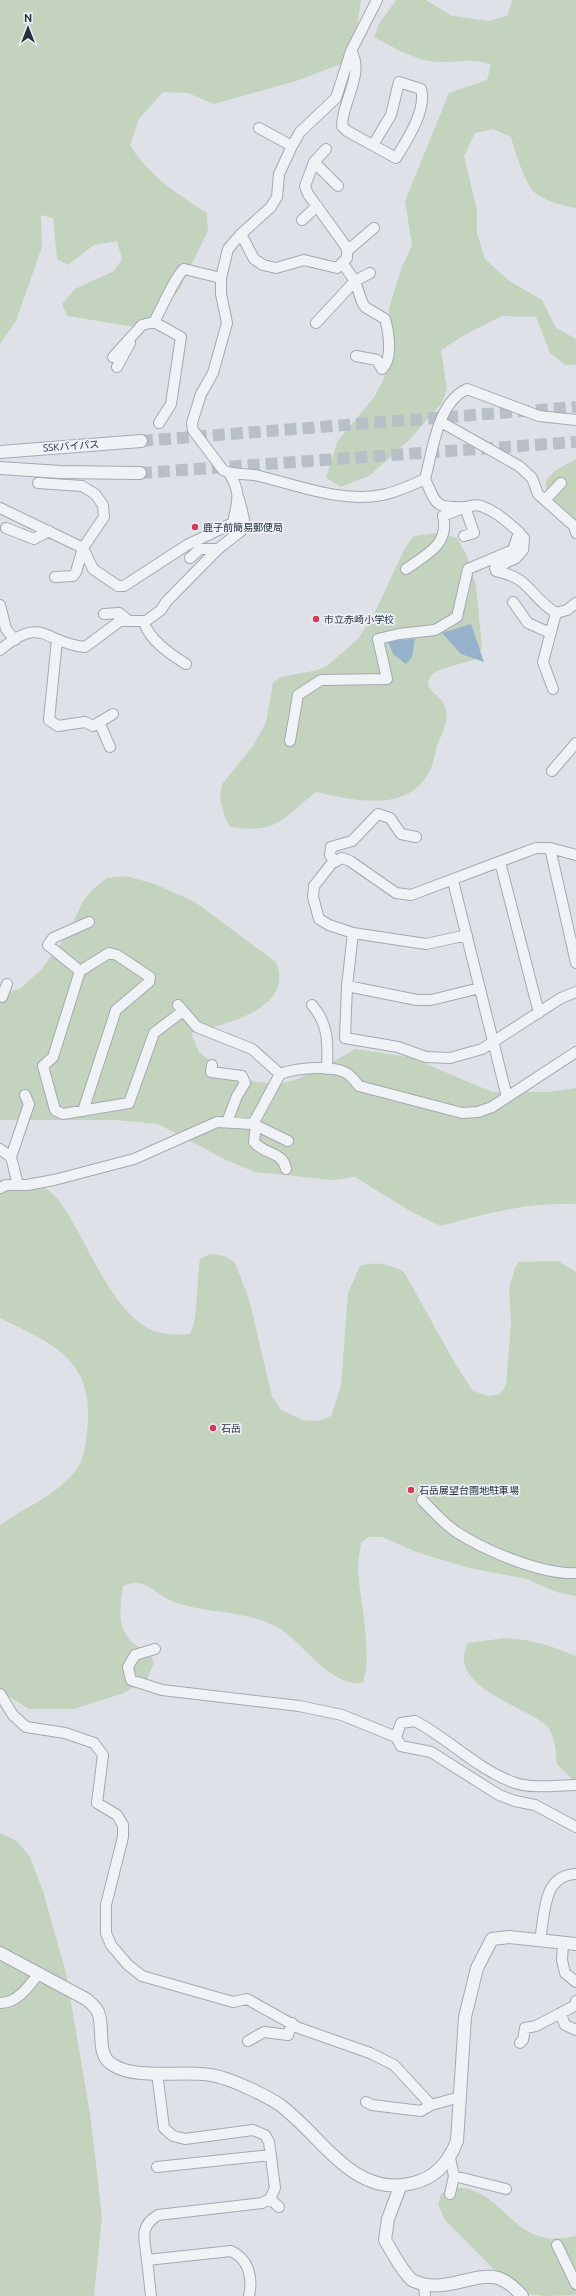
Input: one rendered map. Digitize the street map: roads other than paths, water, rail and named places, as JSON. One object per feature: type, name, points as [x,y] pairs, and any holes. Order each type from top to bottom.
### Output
[{"type":"street","points":[[377,0],[351,51],[336,98],[300,132],[292,146],[279,174],[277,197],[272,207],[241,234],[228,249],[221,278],[221,294],[228,323],[213,373],[201,394],[192,423],[193,430],[223,470],[229,473],[255,475],[332,493],[361,496],[382,495],[425,479]]},
{"type":"street","points":[[351,51],[356,58],[353,84],[342,118],[342,126],[347,131],[396,158],[415,126],[423,95],[421,89],[399,82],[391,115],[373,145]]},
{"type":"street","points":[[259,128],[292,146]]},
{"type":"street","points":[[241,234],[254,259],[263,264],[276,268],[304,260],[337,268],[343,264],[347,258],[347,251],[342,239],[316,206],[308,194],[305,186],[314,162],[326,149]]},
{"type":"street","points":[[314,162],[338,186]]},
{"type":"street","points":[[302,220],[316,206]]},
{"type":"street","points":[[347,251],[374,228]]},
{"type":"street","points":[[343,264],[355,281],[362,302],[366,307],[386,319],[388,330],[388,354],[386,366],[382,369],[377,360],[356,356]]},
{"type":"street","points":[[154,322],[173,287],[176,276],[184,269],[221,278]]},
{"type":"street","points":[[316,323],[355,281],[370,273]]},
{"type":"street","points":[[113,358],[142,325],[154,322],[181,337],[171,404],[158,423]]},
{"type":"street","points":[[117,367],[127,352],[132,337]]},
{"type":"street","points":[[576,420],[538,416],[467,390],[459,393],[449,404],[441,422],[425,479],[435,502],[440,505],[465,507],[479,505],[501,516],[524,538],[523,550],[516,558],[495,568],[496,571],[513,575],[527,585],[542,605],[556,613],[567,610],[576,602]]},
{"type":"street","points":[[441,422],[519,466],[532,478],[538,494],[574,526],[576,533]]},
{"type":"street","name":"SSKバイパス","points":[[0,452],[141,441]]},
{"type":"street","points":[[0,468],[60,472],[140,474]]},
{"type":"street","points":[[0,650],[15,640],[33,632],[43,632],[70,645],[85,647],[120,621],[144,621],[161,610],[166,602],[218,549],[241,531],[244,519],[237,486],[229,473]]},
{"type":"street","points":[[38,483],[82,486],[96,494],[103,505],[104,517],[83,548],[76,572],[73,576],[55,577]]},
{"type":"street","points":[[545,500],[561,483]]},
{"type":"street","points":[[0,508],[83,548],[93,569],[118,586],[124,586],[188,545],[233,523],[239,497]]},
{"type":"street","points":[[464,536],[479,532],[465,507]]},
{"type":"street","points":[[406,569],[439,545],[445,524],[443,516],[465,507]]},
{"type":"street","points":[[6,528],[34,539],[49,531]]},
{"type":"street","points":[[290,741],[298,695],[321,680],[387,679],[378,640],[399,634],[435,630],[458,618],[468,569],[513,550],[519,532]]},
{"type":"street","points":[[190,558],[200,549],[218,549]]},
{"type":"street","points":[[513,602],[528,623],[550,633]]},
{"type":"street","points":[[0,605],[6,630],[15,640]]},
{"type":"street","points":[[104,614],[119,613],[129,621]]},
{"type":"street","points":[[553,689],[543,662],[556,613]]},
{"type":"street","points":[[144,621],[145,629],[173,656],[186,664]]},
{"type":"street","points":[[58,640],[49,720],[58,726],[85,722],[93,726],[113,714]]},
{"type":"street","points":[[99,722],[110,746]]},
{"type":"street","points":[[552,771],[576,743]]},
{"type":"street","points":[[334,862],[330,855],[331,847],[352,841],[378,814],[390,818],[401,834],[416,837]]},
{"type":"street","points":[[467,935],[426,944],[353,933],[329,925],[319,919],[313,897],[314,886],[334,862],[342,858],[350,861],[396,893],[411,895],[453,881],[536,848],[550,848],[576,855]]},
{"type":"street","points":[[550,848],[576,963]]},
{"type":"street","points":[[500,862],[539,1013]]},
{"type":"street","points":[[453,881],[507,1097]]},
{"type":"street","points":[[80,971],[48,945],[53,938],[84,921]]},
{"type":"street","points":[[353,933],[347,986],[345,1038],[398,1047],[426,1057],[450,1058],[482,1049],[562,998],[576,992]]},
{"type":"street","points":[[83,1111],[116,1010],[149,982],[150,977],[117,955],[109,953],[80,971],[53,1057],[43,1066],[55,1110],[63,1114],[83,1111],[128,1103],[154,1033],[180,1008],[197,1027],[252,1049],[280,1074]]},
{"type":"street","points":[[0,996],[2,996],[7,984]]},
{"type":"street","points":[[347,986],[417,1000],[431,1000],[480,988]]},
{"type":"street","points":[[312,1006],[319,1013],[328,1037],[327,1069]]},
{"type":"street","points":[[286,1169],[283,1159],[258,1148],[254,1142],[255,1124],[280,1074],[291,1070],[334,1068],[348,1074],[359,1086],[462,1113],[478,1112],[492,1107],[576,1052]]},
{"type":"street","points":[[211,1072],[242,1076],[245,1083],[237,1096],[227,1122]]},
{"type":"street","points":[[18,1185],[12,1157],[28,1104],[25,1095]]},
{"type":"street","points":[[0,1188],[6,1185],[18,1185],[54,1180],[134,1159],[217,1122],[255,1124],[288,1141]]},
{"type":"street","points":[[0,1149],[12,1157]]},
{"type":"street","points":[[422,1500],[458,1533],[490,1551],[553,1572],[576,1573]]},
{"type":"street","points":[[155,1649],[135,1655],[128,1667],[131,1680],[162,1690],[292,1705],[342,1715],[396,1737],[401,1746],[431,1752],[499,1795],[515,1801],[535,1805],[576,1827]]},
{"type":"street","points":[[0,1694],[13,1715],[26,1727],[65,1733],[94,1743],[102,1755],[97,1803],[117,1816],[123,1826],[123,1837],[106,1905],[106,1933],[111,1945],[128,1965],[142,1976],[218,1998],[233,2002],[247,1999],[299,2028],[370,2053],[394,2065],[404,2079],[431,2105]]},
{"type":"street","points":[[396,1737],[401,1723],[415,1721],[492,1772],[515,1783],[535,1786],[576,1785]]},
{"type":"street","points":[[540,1940],[549,1892],[555,1881],[566,1875],[576,1874]]},
{"type":"street","points":[[0,1953],[86,1999],[94,2006],[99,2013],[103,2050],[106,2060],[119,2069],[156,2073],[212,2076],[230,2081],[279,2104],[352,2172],[371,2182],[400,2187],[420,2182],[442,2169],[450,2158],[457,2142],[465,2017],[477,1968],[487,1946],[492,1939],[500,1937],[576,1944]]},
{"type":"street","points":[[563,1943],[562,1960],[565,1973],[576,1982]]},
{"type":"street","points":[[0,2003],[6,2003],[16,1998],[26,1989],[38,1973]]},
{"type":"street","points":[[520,2043],[523,2040],[525,2028],[536,2026],[576,2005],[576,2001]]},
{"type":"street","points":[[560,2013],[565,2025],[576,2030]]},
{"type":"street","points":[[248,2041],[264,2032],[288,2035],[292,2023]]},
{"type":"street","points":[[151,2296],[144,2227],[148,2220],[158,2215],[262,2203],[270,2199],[275,2188],[269,2142],[265,2135],[253,2130],[184,2139],[173,2136],[164,2128],[156,2073]]},
{"type":"street","points":[[366,2102],[372,2105],[422,2111],[431,2105],[460,2098]]},
{"type":"street","points":[[163,2170],[271,2155]]},
{"type":"street","points":[[450,2158],[454,2176],[450,2194]]},
{"type":"street","points":[[454,2176],[506,2189]]},
{"type":"street","points":[[400,2187],[388,2219],[385,2240],[412,2280],[425,2292],[443,2290],[488,2278],[497,2278],[515,2288],[522,2296]]},
{"type":"street","points":[[270,2199],[279,2207]]},
{"type":"street","points":[[557,2245],[576,2284]]},
{"type":"street","points":[[147,2260],[231,2251],[240,2255],[247,2263],[251,2287],[249,2296]]},
{"type":"water","points":[[471,624],[484,662],[461,654],[442,633]]},
{"type":"water","points":[[415,639],[412,657],[406,664],[393,654],[388,641]]},
{"type":"tunnel","points":[[141,441],[576,407]]},
{"type":"tunnel","points":[[140,473],[576,442]]},
{"type":"place","name":"鹿子前簡易郵便局","points":[[195,527]]},
{"type":"place","name":"市立赤崎小学校","points":[[316,619]]},
{"type":"place","name":"石岳","points":[[213,1428]]},
{"type":"place","name":"石岳展望台園地駐車場","points":[[411,1490]]}]
